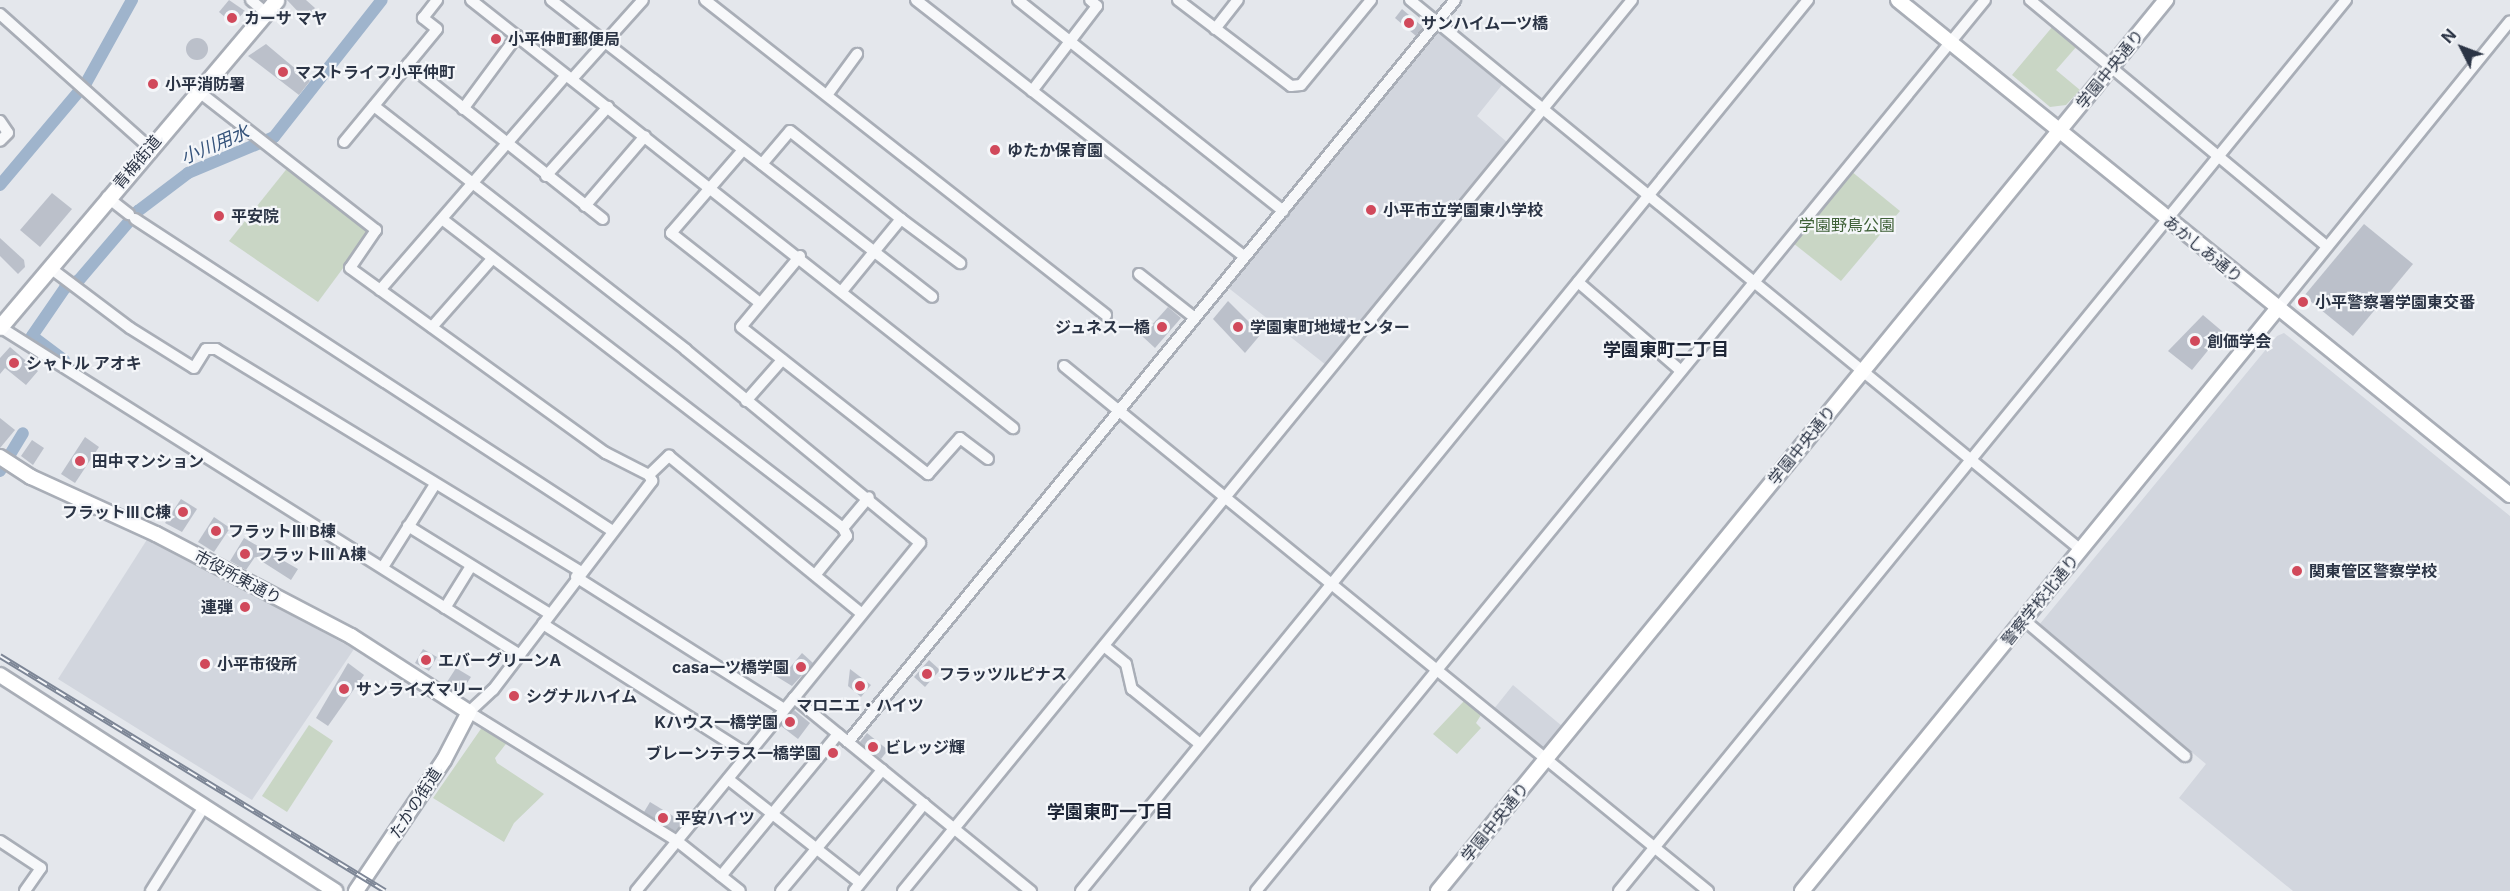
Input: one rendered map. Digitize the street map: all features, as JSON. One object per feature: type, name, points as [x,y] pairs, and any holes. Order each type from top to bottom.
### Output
[{"type":"main road","name":"青梅街道","points":[[0,327],[149,147],[276,0]]},
{"type":"street","points":[[251,0],[265,12]]},
{"type":"street","points":[[344,142],[437,29],[423,18],[437,0]]},
{"type":"street","points":[[471,0],[712,186],[1013,428]]},
{"type":"street","points":[[551,0],[932,297]]},
{"type":"street","points":[[380,290],[507,144],[569,77],[605,43],[643,0]]},
{"type":"street","points":[[705,0],[1106,315]]},
{"type":"street","points":[[916,0],[1245,257]]},
{"type":"street","points":[[1018,0],[1283,212]]},
{"type":"street","points":[[1032,91],[1097,6],[1090,0]]},
{"type":"street","points":[[1178,0],[1291,86],[1301,85],[1371,0]]},
{"type":"street","points":[[1215,29],[1238,0]]},
{"type":"street","points":[[1410,0],[2081,550]]},
{"type":"street","points":[[848,742],[1455,0]]},
{"type":"street","points":[[903,891],[1632,0]]},
{"type":"street","points":[[1081,891],[1808,0]]},
{"type":"street","name":"あかしあ通り","points":[[1898,0],[2058,132],[2510,495]]},
{"type":"street","points":[[1256,891],[1985,0]]},
{"type":"street","points":[[2030,0],[2326,246]]},
{"type":"street","name":"学園中央通り","points":[[1438,891],[2166,0]]},
{"type":"street","points":[[1619,891],[2346,0]]},
{"type":"street","points":[[0,14],[149,147]]},
{"type":"street","points":[[2277,309],[2510,21]]},
{"type":"street","points":[[464,109],[517,36]]},
{"type":"street","points":[[827,94],[857,54]]},
{"type":"street","points":[[408,64],[546,176],[603,219]]},
{"type":"street","points":[[198,91],[376,230],[350,268],[606,453],[649,475],[652,481],[611,530],[520,655],[469,712],[677,841],[740,891]]},
{"type":"street","points":[[374,106],[474,182],[869,497],[920,543],[636,891]]},
{"type":"street","points":[[546,176],[608,107]]},
{"type":"street","points":[[0,121],[8,133],[0,141]]},
{"type":"street","points":[[762,164],[790,131],[960,263]]},
{"type":"street","points":[[585,206],[645,136]]},
{"type":"street","points":[[742,150],[672,233],[760,303]]},
{"type":"street","points":[[107,197],[132,217],[611,530]]},
{"type":"street","points":[[442,219],[843,528],[847,536],[816,574]]},
{"type":"street","points":[[842,291],[901,219]]},
{"type":"street","points":[[800,256],[741,327],[928,474],[960,438],[988,459]]},
{"type":"street","points":[[432,327],[492,259]]},
{"type":"street","points":[[49,267],[69,285],[194,368],[206,349],[216,349],[578,574],[784,709]]},
{"type":"street","points":[[1139,273],[1196,318]]},
{"type":"street","points":[[1578,282],[1681,371]]},
{"type":"street","name":"警察学校北通り","points":[[1802,891],[2277,309]]},
{"type":"street","points":[[0,327],[520,655]]},
{"type":"street","points":[[746,401],[782,360]]},
{"type":"street","points":[[1064,366],[1708,891]]},
{"type":"street","points":[[649,475],[669,456],[816,574],[862,614]]},
{"type":"street","name":"市役所東通り","points":[[4,460],[156,534],[351,636],[469,712]]},
{"type":"street","points":[[383,567],[434,486]]},
{"type":"street","points":[[843,528],[869,497]]},
{"type":"street","points":[[408,526],[550,614]]},
{"type":"street","points":[[446,608],[471,566]]},
{"type":"street","points":[[2024,620],[2185,756]]},
{"type":"street","points":[[543,624],[747,754]]},
{"type":"street","points":[[1104,646],[1126,664],[1132,689],[1200,744]]},
{"type":"street","points":[[0,675],[335,891]]},
{"type":"street","points":[[794,698],[1031,891]]},
{"type":"street","name":"たかの街道","points":[[356,891],[444,760],[469,712]]},
{"type":"street","points":[[721,876],[838,734]]},
{"type":"street","points":[[781,891],[882,770]]},
{"type":"street","points":[[728,779],[816,849],[857,887],[924,804]]},
{"type":"street","points":[[151,891],[204,807]]},
{"type":"street","points":[[0,842],[41,868],[25,891]]},
{"type":"shaded area","name":"小平市立学園東小学校","points":[[1437,30],[1502,85],[1477,116],[1508,143],[1326,365],[1226,286]]},
{"type":"shaded area","name":"関東管区警察学校","points":[[2284,333],[2510,516],[2510,891],[2293,891],[2179,798],[2206,764],[2039,625],[2277,336]]},
{"type":"shaded area","name":"小平市役所","points":[[148,538],[354,649],[252,800],[58,679]]},
{"type":"shaded area","points":[[1513,685],[1562,726],[1542,749],[1493,710]]},
{"type":"green space","points":[[2053,26],[2077,46],[2056,70],[2080,90],[2066,105],[2050,107],[2012,75]]},
{"type":"green space","points":[[289,166],[372,229],[318,302],[229,241]]},
{"type":"green space","name":"学園野鳥公園","points":[[1851,171],[1900,211],[1841,281],[1793,243]]},
{"type":"green space","points":[[1464,701],[1481,715],[1476,723],[1481,728],[1457,754],[1433,734]]},
{"type":"green space","points":[[485,723],[509,740],[495,758],[497,763],[544,794],[514,823],[504,842],[433,798]]},
{"type":"green space","points":[[309,725],[333,741],[287,812],[262,796]]},
{"type":"building","name":"カーサ マヤ","points":[[229,0],[245,11],[233,24],[219,12]]},
{"type":"building","points":[[287,0],[306,0],[315,8],[305,19]]},
{"type":"building","name":"サンハイム一ツ橋","points":[[1402,9],[1423,27],[1416,36],[1395,18]]},
{"type":"building","points":[[197,38],[205,41],[208,49],[205,57],[197,60],[189,57],[186,49],[189,41]]},
{"type":"building","name":"マストライフ小平仲町","points":[[266,44],[310,81],[299,95],[248,56]]},
{"type":"building","points":[[52,193],[72,209],[40,247],[20,230]]},
{"type":"building","points":[[2364,224],[2413,264],[2353,336],[2304,296]]},
{"type":"building","points":[[0,238],[24,260],[25,267],[18,274],[0,256]]},
{"type":"building","name":"学園東町地域センター","points":[[1228,301],[1261,334],[1245,353],[1213,319]]},
{"type":"building","name":"ジュネス一橋","points":[[1168,307],[1181,318],[1155,348],[1142,336]]},
{"type":"building","name":"創価学会","points":[[2203,315],[2223,332],[2192,370],[2168,351]]},
{"type":"building","name":"シャトル アオキ","points":[[10,347],[38,371],[26,385],[5,368],[0,374],[0,358]]},
{"type":"building","points":[[0,418],[15,430],[0,448]]},
{"type":"building","name":"田中マンション","points":[[85,437],[99,447],[75,483],[61,474]]},
{"type":"building","points":[[32,440],[44,448],[33,465],[21,456]]},
{"type":"building","name":"フラットⅢ C棟","points":[[181,499],[197,509],[182,532],[165,523]]},
{"type":"building","name":"フラットⅢ B棟","points":[[214,517],[230,528],[214,552],[198,542]]},
{"type":"building","points":[[244,538],[298,569],[291,580],[255,557],[246,570],[230,561]]},
{"type":"building","name":"エバーグリーンA","points":[[423,649],[437,657],[429,671],[415,663]]},
{"type":"building","points":[[802,653],[813,663],[792,686],[766,670],[774,660],[787,671]]},
{"type":"building","name":"フラッツルピナス","points":[[929,660],[940,670],[925,687],[914,677]]},
{"type":"building","name":"サンライズマリー","points":[[348,663],[364,675],[328,726],[316,718]]},
{"type":"building","points":[[456,668],[471,677],[461,692],[447,682]]},
{"type":"building","name":"マロニエ・ハイツ","points":[[850,669],[871,685],[861,697],[848,686]]},
{"type":"building","points":[[794,710],[810,723],[798,739],[781,726]]},
{"type":"building","name":"ビレッジ輝","points":[[867,733],[888,750],[881,759],[860,742]]},
{"type":"building","name":"平安ハイツ","points":[[650,802],[683,822],[675,831],[644,812]]},
{"type":"waterway","points":[[0,185],[86,83],[132,0]]},
{"type":"waterway","name":"小川用水","points":[[64,360],[32,336],[65,288],[79,280],[138,211],[188,173],[274,137],[382,0]]},
{"type":"waterway","name":"小川用水","points":[[0,471],[23,433]]},
{"type":"railway","points":[[0,656],[385,891]]},
{"type":"place","name":"カーサ マヤ","points":[[232,18]]},
{"type":"place","name":"サンハイム一ツ橋","points":[[1409,23]]},
{"type":"place","name":"小平仲町郵便局","points":[[496,39]]},
{"type":"place","name":"マストライフ小平仲町","points":[[283,72]]},
{"type":"place","name":"小平消防署","points":[[153,84]]},
{"type":"place","name":"ゆたか保育園","points":[[995,150]]},
{"type":"place","name":"小平市立学園東小学校","points":[[1371,210]]},
{"type":"place","name":"平安院","points":[[219,216]]},
{"type":"place","name":"小平警察署学園東交番","points":[[2303,302]]},
{"type":"place","name":"ジュネス一橋","points":[[1162,327]]},
{"type":"place","name":"学園東町地域センター","points":[[1238,327]]},
{"type":"place","name":"創価学会","points":[[2195,341]]},
{"type":"place","name":"シャトル アオキ","points":[[14,363]]},
{"type":"place","name":"田中マンション","points":[[80,461]]},
{"type":"place","name":"フラットⅢ C棟","points":[[183,512]]},
{"type":"place","name":"フラットⅢ B棟","points":[[216,531]]},
{"type":"place","name":"フラットⅢ A棟","points":[[245,554]]},
{"type":"place","name":"関東管区警察学校","points":[[2297,571]]},
{"type":"place","name":"連弾","points":[[245,607]]},
{"type":"place","name":"エバーグリーンA","points":[[426,660]]},
{"type":"place","name":"小平市役所","points":[[205,664]]},
{"type":"place","name":"casa一ツ橋学園","points":[[801,667]]},
{"type":"place","name":"フラッツルピナス","points":[[927,674]]},
{"type":"place","name":"マロニエ・ハイツ","points":[[860,686]]},
{"type":"place","name":"サンライズマリー","points":[[344,689]]},
{"type":"place","name":"シグナルハイム","points":[[514,696]]},
{"type":"place","name":"Kハウス一橋学園","points":[[790,722]]},
{"type":"place","name":"ビレッジ輝","points":[[873,747]]},
{"type":"place","name":"ブレーンテラス一橋学園","points":[[833,753]]},
{"type":"place","name":"平安ハイツ","points":[[663,818]]},
{"type":"district","name":"学園東町二丁目","points":[[1666,350]]},
{"type":"district","name":"学園東町一丁目","points":[[1110,812]]}]
